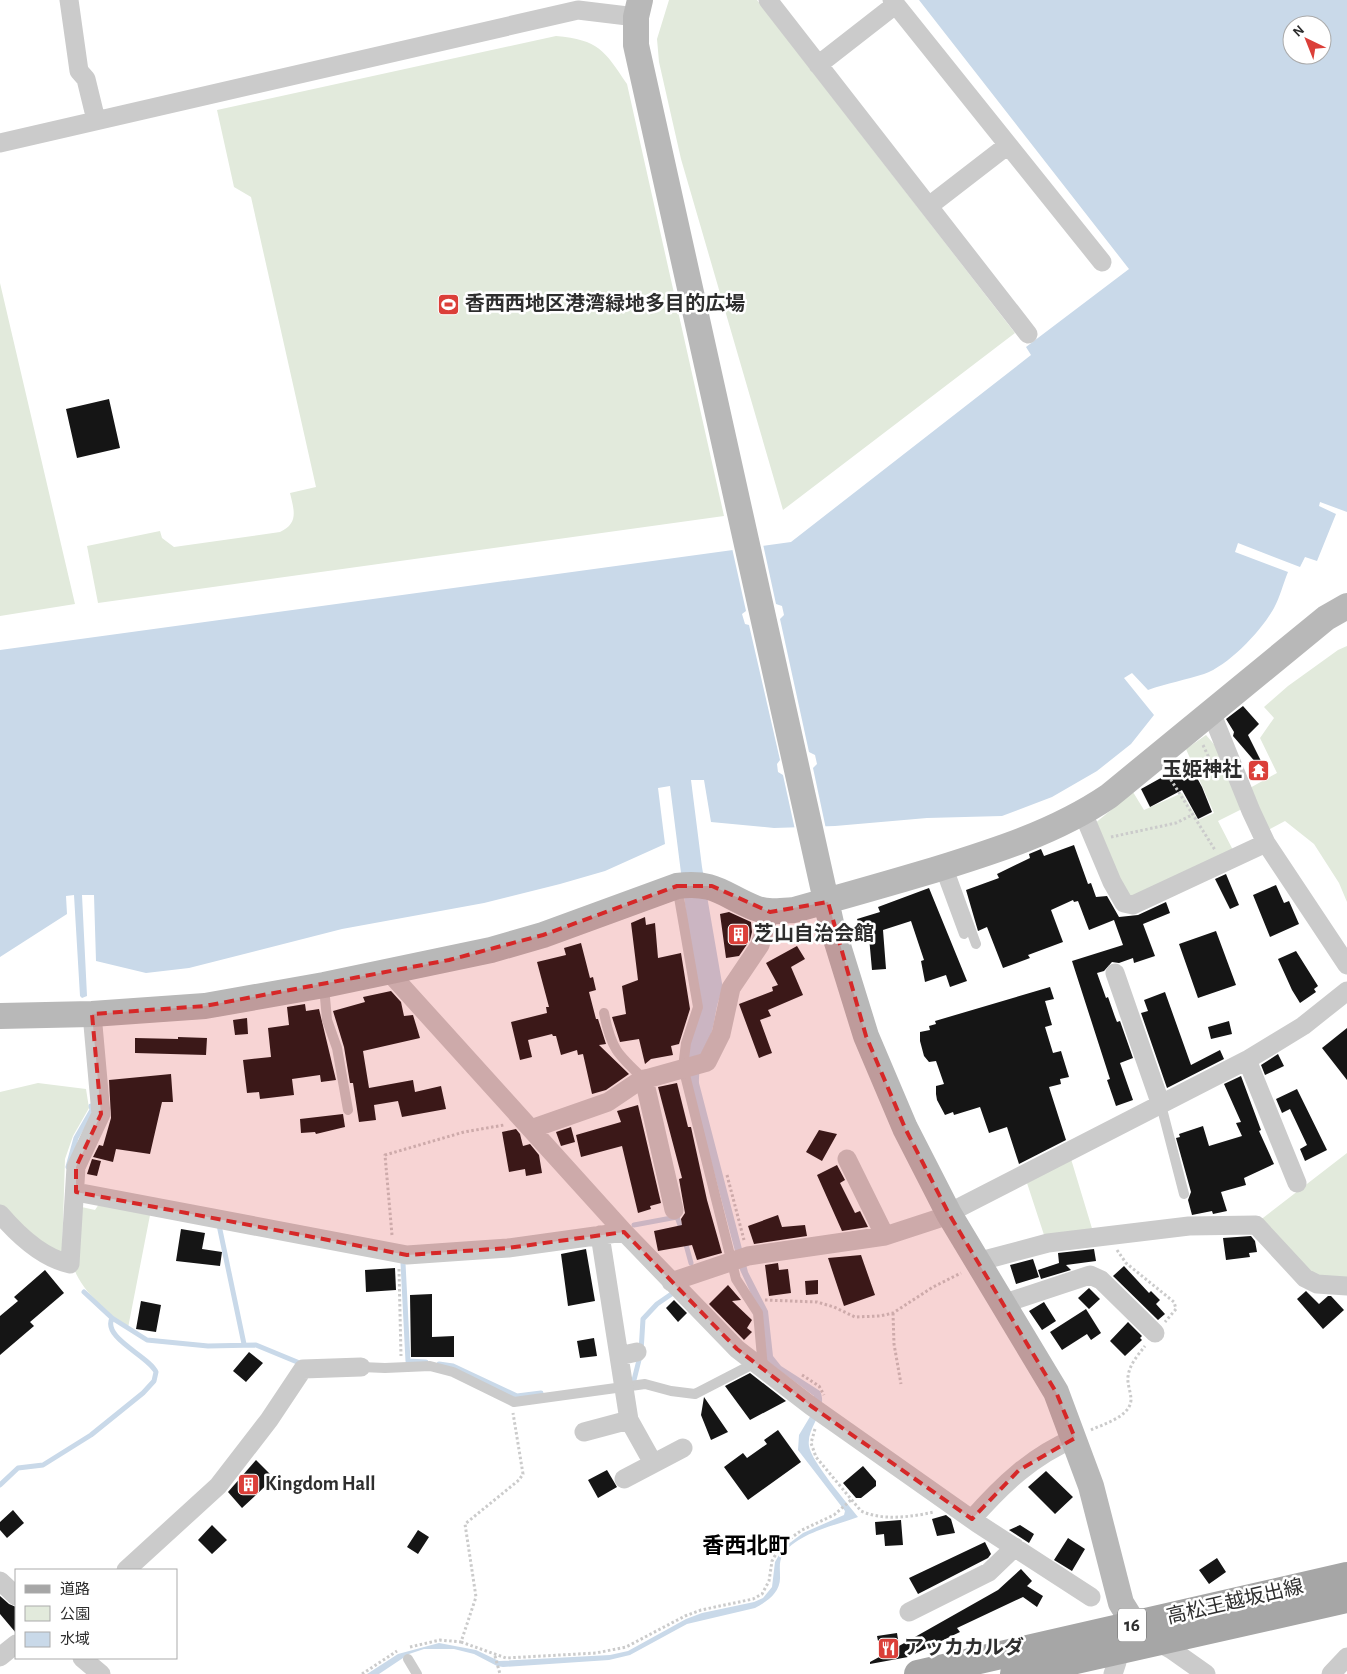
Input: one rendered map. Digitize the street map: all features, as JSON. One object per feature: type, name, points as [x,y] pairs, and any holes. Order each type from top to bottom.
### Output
[{"type":"main road","name":"高松王越坂出線","points":[[1014,1674],[1126,1644],[1347,1576]]},
{"type":"main road","name":"高松王越坂出線","points":[[921,1674],[1126,1644],[1347,1598]]},
{"type":"street","points":[[69,0],[79,72],[86,79],[96,120]]},
{"type":"street","points":[[768,0],[1028,334]]},
{"type":"street","points":[[818,65],[893,2],[1102,262]]},
{"type":"street","points":[[0,143],[578,10],[638,8],[636,45],[816,855],[840,953],[866,1036],[905,1128],[949,1214],[1056,1392],[1075,1438],[1103,1527],[1121,1603],[1126,1644],[1172,1650],[1206,1674]]},
{"type":"street","points":[[929,206],[1008,145]]},
{"type":"street","points":[[0,1016],[92,1014],[205,1006],[324,985],[491,950],[627,906],[677,886],[694,884],[712,886],[756,908],[770,912],[794,910],[828,902],[944,867],[1043,833],[1083,813],[1110,796],[1326,618],[1347,606]]},
{"type":"street","points":[[1211,712],[1250,811],[1266,842],[1347,965]]},
{"type":"street","points":[[1083,813],[1112,882],[1124,904],[1133,905],[1266,842]]},
{"type":"street","points":[[527,1125],[608,1102],[644,1079],[683,1068],[702,1065],[707,1062],[721,1034],[731,988],[760,946],[770,912]]},
{"type":"street","points":[[388,971],[624,1232],[737,1349],[816,1410],[972,1519],[1091,1597]]},
{"type":"street","points":[[1116,973],[1161,1106]]},
{"type":"street","points":[[671,1282],[739,1259],[885,1236],[949,1214],[1247,1060],[1303,1026],[1347,991]]},
{"type":"street","points":[[0,1214],[16,1232],[32,1245],[61,1262],[70,1264],[76,1192],[76,1167],[101,1114],[92,1014]]},
{"type":"street","points":[[1247,1060],[1297,1183]]},
{"type":"street","points":[[644,1079],[674,1210]]},
{"type":"street","points":[[847,1159],[885,1236]]},
{"type":"street","points":[[76,1192],[407,1255],[508,1248],[624,1232]]},
{"type":"street","points":[[978,1264],[988,1259],[1048,1243],[1189,1226],[1256,1224],[1305,1278],[1316,1284],[1347,1286]]},
{"type":"street","points":[[600,1235],[628,1354],[622,1386],[630,1420],[653,1464]]},
{"type":"street","points":[[1002,1304],[1090,1275],[1101,1280],[1155,1333]]},
{"type":"street","points":[[127,1569],[218,1486],[269,1420],[303,1369],[361,1367]]},
{"type":"street","points":[[584,1432],[630,1420]]},
{"type":"street","points":[[972,1519],[1019,1470],[1057,1446],[1075,1438]]},
{"type":"street","points":[[624,1480],[683,1448]]},
{"type":"street","points":[[909,1612],[988,1572],[1015,1547]]},
{"type":"street","points":[[0,1581],[15,1595]]},
{"type":"street","points":[[0,1657],[15,1645]]},
{"type":"street","points":[[1331,1674],[1347,1657]]},
{"type":"street","points":[[83,1659],[101,1674]]},
{"type":"lane","points":[[944,867],[964,934]]},
{"type":"lane","points":[[944,867],[976,944]]},
{"type":"lane","points":[[361,1367],[430,1366],[453,1372],[514,1402],[645,1384],[671,1391],[695,1394],[759,1366],[758,1313],[736,1279],[739,1259],[683,1068],[686,1043],[698,1007],[677,886]]},
{"type":"lane","points":[[324,985],[327,1020],[337,1048],[348,1110]]},
{"type":"lane","points":[[604,1013],[612,1046],[621,1058],[644,1079]]},
{"type":"lane","points":[[1161,1106],[1184,1194]]},
{"type":"lane","points":[[408,1659],[417,1674]]},
{"type":"path","points":[[1168,774],[1192,815],[1224,863]]},
{"type":"path","points":[[1096,841],[1176,823],[1192,815]]},
{"type":"path","points":[[401,1366],[396,1253],[384,1154],[464,1132],[527,1125]]},
{"type":"path","points":[[727,1175],[739,1259]]},
{"type":"path","points":[[1075,1438],[1118,1417],[1128,1407],[1131,1402],[1128,1376],[1133,1361],[1176,1309],[1174,1302],[1126,1262],[1110,1236]]},
{"type":"path","points":[[766,1300],[817,1302],[834,1306],[855,1318],[880,1316],[893,1313],[933,1287],[978,1264]]},
{"type":"path","points":[[761,1293],[769,1306]]},
{"type":"path","points":[[893,1313],[894,1344],[901,1384]]},
{"type":"path","points":[[798,1373],[819,1386],[823,1391],[825,1405],[816,1410],[812,1449],[861,1511],[872,1516],[921,1515],[956,1508]]},
{"type":"path","points":[[461,1642],[476,1597],[465,1524],[519,1480],[523,1474],[513,1410],[514,1402]]},
{"type":"path","points":[[362,1674],[397,1651],[422,1642],[440,1640],[461,1642],[495,1656],[506,1658],[596,1653],[626,1648],[701,1610],[754,1599],[766,1589],[772,1560],[780,1545],[802,1530],[834,1515],[851,1500]]},
{"type":"path","points":[[495,1656],[500,1674]]},
{"type":"highlighted area","points":[[677,886],[712,886],[770,912],[828,902],[866,1036],[905,1128],[949,1214],[1056,1392],[1075,1438],[1019,1470],[972,1519],[811,1406],[737,1349],[624,1232],[508,1248],[407,1255],[76,1192],[76,1167],[101,1114],[92,1014],[205,1006],[449,960],[543,935]]},
{"type":"green space","points":[[669,0],[757,0],[1015,333],[783,510],[681,159],[659,62],[657,39]]},
{"type":"green space","points":[[556,36],[582,40],[599,49],[606,55],[627,84],[724,516],[98,603],[87,546],[160,531],[162,538],[174,547],[280,532],[293,520],[294,510],[290,493],[316,487],[251,197],[234,187],[217,110]]},
{"type":"green space","points":[[0,283],[75,604],[0,616]]},
{"type":"green space","points":[[1347,646],[1347,902],[1339,883],[1314,844],[1285,821],[1268,830],[1248,789],[1277,773],[1260,738],[1274,718],[1264,707],[1288,686],[1338,650]]},
{"type":"green space","points":[[1206,735],[1219,750],[1244,808],[1218,821],[1235,854],[1127,900],[1094,824],[1133,792],[1144,810],[1182,793],[1198,820],[1214,813],[1186,749]]},
{"type":"green space","points":[[38,1083],[86,1089],[89,1108],[73,1136],[65,1159],[62,1254],[56,1253],[0,1208],[0,1092]]},
{"type":"green space","points":[[1347,1153],[1347,1282],[1308,1273],[1259,1221]]},
{"type":"green space","points":[[1071,1159],[1094,1235],[1045,1238],[1027,1183]]},
{"type":"green space","points":[[101,1201],[151,1210],[128,1328],[104,1309],[87,1291],[73,1264],[77,1206],[95,1210]]},
{"type":"water","points":[[919,0],[1347,0],[1347,512],[1320,502],[1319,506],[1336,514],[1317,561],[1305,557],[1300,567],[1238,543],[1235,552],[1288,572],[1274,608],[1253,637],[1224,663],[1204,674],[1148,690],[1132,673],[1124,678],[1154,715],[1131,744],[1097,771],[1052,797],[1002,816],[927,818],[835,826],[774,828],[711,822],[704,780],[691,780],[702,867],[723,989],[701,1063],[699,1083],[748,1272],[768,1311],[773,1356],[781,1366],[820,1391],[822,1405],[809,1439],[811,1453],[822,1471],[858,1517],[816,1531],[796,1541],[788,1548],[780,1561],[780,1582],[778,1587],[769,1599],[760,1605],[755,1608],[687,1624],[630,1655],[609,1660],[503,1667],[497,1666],[474,1654],[454,1649],[424,1649],[409,1654],[379,1674],[367,1674],[398,1654],[439,1643],[476,1650],[499,1661],[610,1655],[628,1651],[686,1619],[702,1613],[754,1602],[763,1598],[772,1587],[775,1562],[783,1548],[803,1533],[844,1515],[845,1511],[798,1450],[799,1435],[811,1415],[814,1396],[767,1361],[753,1298],[740,1270],[688,1074],[689,1045],[699,1015],[670,786],[658,788],[665,844],[605,871],[484,903],[342,929],[189,968],[146,973],[96,961],[94,895],[82,895],[87,996],[82,998],[80,996],[74,895],[66,896],[67,914],[0,957],[0,650],[791,542],[1031,355],[1026,347],[1129,269]]},
{"type":"pier","points":[[763,544],[776,604],[782,606],[784,615],[780,619],[809,752],[815,755],[817,764],[813,768],[826,829],[795,830],[783,775],[778,772],[777,764],[780,760],[749,625],[745,624],[742,614],[746,611],[732,548]]},
{"type":"building","points":[[109,399],[120,448],[77,458],[66,409]]},
{"type":"building","points":[[1243,706],[1259,724],[1248,735],[1261,761],[1257,764],[1233,736],[1234,732],[1226,719]]},
{"type":"building","points":[[1186,764],[1192,777],[1196,776],[1202,787],[1212,812],[1198,819],[1182,790],[1150,807],[1141,789]]},
{"type":"building","points":[[1074,845],[1088,884],[1091,883],[1096,897],[1107,896],[1119,917],[1138,915],[1166,902],[1170,913],[1143,924],[1155,956],[1134,963],[1133,958],[1119,963],[1112,962],[1104,971],[1097,973],[1117,1022],[1120,1021],[1133,1058],[1120,1063],[1133,1100],[1116,1106],[1107,1080],[1110,1079],[1072,961],[1123,945],[1114,920],[1089,930],[1078,901],[1074,902],[1073,900],[1051,910],[1063,942],[1028,955],[1030,958],[1003,968],[987,927],[978,931],[966,890],[999,878],[997,874],[1030,858],[1029,854],[1041,849],[1044,856]]},
{"type":"building","points":[[1226,874],[1239,905],[1230,909],[1215,879]]},
{"type":"building","points":[[1276,885],[1284,903],[1289,901],[1299,924],[1270,937],[1253,895]]},
{"type":"building","points":[[929,888],[967,981],[950,987],[946,975],[925,982],[921,961],[924,960],[911,921],[883,930],[886,969],[872,970],[869,937],[864,939],[857,919],[880,912],[878,907]]},
{"type":"building","name":"芝山自治会館","points":[[729,912],[751,922],[752,932],[750,940],[739,956],[726,958],[720,914]]},
{"type":"building","points":[[645,917],[646,925],[655,923],[658,958],[681,953],[690,1009],[679,1044],[671,1046],[673,1055],[651,1059],[645,1064],[639,1039],[620,1042],[612,1017],[626,1014],[622,986],[638,980],[631,923]]},
{"type":"building","points":[[1216,931],[1236,985],[1198,998],[1179,944]]},
{"type":"building","points":[[581,943],[590,978],[593,977],[596,990],[589,992],[596,1019],[598,1019],[606,1044],[599,1045],[629,1074],[606,1090],[592,1094],[583,1054],[578,1055],[577,1050],[561,1055],[556,1036],[552,1034],[528,1040],[532,1057],[520,1060],[511,1022],[547,1013],[546,1007],[549,1007],[537,962],[566,955],[564,948]]},
{"type":"building","points":[[797,946],[805,959],[791,967],[803,995],[768,1010],[771,1016],[760,1020],[772,1053],[759,1058],[739,1004],[773,991],[772,987],[778,985],[766,963]]},
{"type":"building","points":[[1296,951],[1318,986],[1314,989],[1316,992],[1300,1003],[1278,959]]},
{"type":"building","points":[[1050,987],[1054,999],[1045,1001],[1052,1025],[1045,1027],[1053,1053],[1061,1051],[1069,1077],[1060,1079],[1061,1084],[1049,1087],[1066,1140],[1019,1164],[1007,1127],[989,1133],[980,1107],[954,1115],[953,1112],[945,1115],[936,1094],[936,1086],[944,1084],[936,1061],[929,1062],[924,1056],[920,1032],[930,1030],[929,1026],[936,1024],[935,1021]]},
{"type":"building","points":[[391,991],[401,1002],[404,1016],[413,1015],[420,1038],[363,1051],[369,1088],[413,1080],[415,1092],[441,1086],[446,1109],[402,1117],[398,1101],[374,1105],[376,1120],[359,1122],[353,1083],[350,1083],[344,1047],[333,1011],[365,1002],[363,997]]},
{"type":"building","points":[[1165,992],[1191,1065],[1220,1050],[1224,1059],[1167,1088],[1141,1013],[1148,1011],[1144,1000]]},
{"type":"building","points":[[305,1004],[306,1011],[319,1009],[336,1080],[321,1082],[320,1075],[292,1079],[294,1095],[260,1099],[259,1092],[247,1093],[243,1060],[271,1057],[268,1028],[289,1025],[287,1007]]},
{"type":"building","points":[[247,1018],[248,1034],[235,1035],[233,1020]]},
{"type":"building","points":[[1229,1021],[1232,1034],[1211,1039],[1208,1027]]},
{"type":"building","points":[[1347,1028],[1347,1080],[1322,1048]]},
{"type":"building","points":[[178,1037],[207,1038],[206,1055],[135,1053],[135,1038],[178,1039]]},
{"type":"building","points":[[1278,1054],[1284,1066],[1265,1075],[1261,1065]]},
{"type":"building","points":[[171,1074],[173,1102],[162,1102],[150,1154],[116,1149],[113,1162],[93,1157],[99,1145],[103,1146],[111,1118],[109,1080]]},
{"type":"building","points":[[1241,1076],[1261,1130],[1259,1131],[1274,1164],[1244,1178],[1246,1185],[1221,1192],[1227,1211],[1213,1214],[1212,1211],[1192,1215],[1188,1200],[1191,1192],[1176,1138],[1180,1137],[1179,1134],[1203,1126],[1209,1146],[1242,1136],[1236,1123],[1241,1122],[1224,1084]]},
{"type":"building","points":[[677,1083],[688,1127],[691,1127],[707,1200],[722,1253],[697,1260],[692,1245],[658,1251],[654,1231],[682,1225],[681,1219],[685,1213],[679,1179],[682,1178],[658,1087]]},
{"type":"building","points":[[1297,1089],[1327,1150],[1305,1161],[1300,1149],[1307,1145],[1290,1109],[1282,1113],[1276,1099]]},
{"type":"building","points":[[638,1105],[661,1203],[650,1206],[651,1209],[638,1213],[622,1146],[581,1157],[576,1135],[621,1122],[617,1111]]},
{"type":"building","points":[[343,1114],[345,1127],[316,1134],[315,1132],[301,1133],[300,1119]]},
{"type":"building","points":[[571,1127],[575,1142],[561,1146],[556,1132]]},
{"type":"building","points":[[516,1129],[520,1134],[523,1146],[530,1144],[539,1155],[542,1173],[526,1176],[525,1169],[509,1172],[502,1132]]},
{"type":"building","points":[[819,1130],[837,1134],[822,1161],[806,1152]]},
{"type":"building","points":[[92,1159],[101,1161],[97,1176],[87,1174]]},
{"type":"building","points":[[837,1165],[845,1180],[840,1183],[855,1213],[860,1211],[868,1227],[842,1231],[817,1175]]},
{"type":"building","points":[[778,1215],[782,1227],[805,1225],[807,1236],[754,1244],[748,1226]]},
{"type":"building","points":[[181,1229],[205,1233],[202,1249],[222,1252],[220,1266],[176,1261]]},
{"type":"building","points":[[1251,1236],[1255,1241],[1257,1252],[1249,1253],[1250,1257],[1226,1260],[1223,1238]]},
{"type":"building","points":[[586,1249],[595,1301],[568,1306],[561,1254]]},
{"type":"building","points":[[1094,1249],[1096,1261],[1066,1265],[1071,1270],[1041,1279],[1038,1270],[1059,1263],[1058,1253]]},
{"type":"building","points":[[861,1255],[875,1295],[844,1306],[828,1258]]},
{"type":"building","points":[[1033,1259],[1039,1277],[1016,1284],[1010,1265]]},
{"type":"building","points":[[778,1263],[779,1270],[788,1269],[791,1293],[769,1296],[765,1265]]},
{"type":"building","points":[[1124,1266],[1149,1293],[1151,1291],[1160,1300],[1156,1304],[1165,1314],[1158,1320],[1113,1276]]},
{"type":"building","points":[[395,1268],[396,1290],[366,1292],[365,1270]]},
{"type":"building","points":[[45,1270],[64,1293],[30,1322],[34,1326],[0,1355],[0,1316],[18,1301],[14,1297]]},
{"type":"building","points":[[818,1280],[818,1294],[806,1295],[805,1281]]},
{"type":"building","points":[[728,1285],[741,1300],[732,1301],[752,1320],[747,1328],[752,1332],[744,1340],[709,1304]]},
{"type":"building","points":[[1089,1288],[1100,1299],[1089,1309],[1078,1298]]},
{"type":"building","points":[[1306,1291],[1319,1304],[1328,1296],[1331,1296],[1344,1310],[1323,1329],[1297,1299]]},
{"type":"building","points":[[432,1294],[432,1337],[454,1336],[454,1357],[411,1357],[410,1295]]},
{"type":"building","points":[[674,1300],[687,1313],[678,1322],[666,1308]]},
{"type":"building","points":[[141,1301],[161,1305],[156,1332],[136,1329]]},
{"type":"building","points":[[1044,1302],[1056,1321],[1042,1330],[1029,1311]]},
{"type":"building","points":[[1086,1309],[1101,1333],[1091,1340],[1087,1334],[1062,1350],[1050,1332]]},
{"type":"building","points":[[1128,1322],[1142,1336],[1140,1338],[1142,1340],[1125,1356],[1110,1341]]},
{"type":"building","points":[[594,1338],[597,1356],[580,1358],[577,1341]]},
{"type":"building","points":[[249,1352],[263,1363],[246,1382],[233,1371]]},
{"type":"building","points":[[750,1373],[786,1401],[750,1420],[725,1386]]},
{"type":"building","points":[[704,1397],[728,1432],[711,1440],[701,1415]]},
{"type":"building","points":[[778,1430],[801,1462],[748,1500],[724,1467],[743,1453],[747,1458],[767,1444],[764,1440]]},
{"type":"building","name":"Kingdom Hall","points":[[256,1460],[274,1478],[242,1508],[228,1492]]},
{"type":"building","points":[[863,1466],[876,1481],[876,1486],[861,1498],[856,1498],[843,1483]]},
{"type":"building","points":[[607,1470],[617,1487],[598,1498],[588,1480]]},
{"type":"building","points":[[1046,1471],[1073,1497],[1055,1514],[1028,1487]]},
{"type":"building","points":[[13,1510],[24,1523],[7,1538],[0,1530],[0,1522]]},
{"type":"building","points":[[946,1515],[951,1519],[955,1533],[937,1536],[932,1519]]},
{"type":"building","points":[[901,1520],[903,1545],[885,1546],[884,1534],[876,1535],[875,1522]]},
{"type":"building","points":[[212,1525],[227,1540],[212,1554],[198,1540]]},
{"type":"building","points":[[1020,1525],[1034,1534],[1029,1543],[1009,1530]]},
{"type":"building","points":[[418,1530],[429,1537],[418,1554],[407,1547]]},
{"type":"building","points":[[1068,1538],[1085,1549],[1072,1571],[1054,1560]]},
{"type":"building","points":[[985,1542],[991,1554],[988,1558],[918,1594],[909,1578]]},
{"type":"building","points":[[1217,1558],[1226,1572],[1209,1584],[1199,1570]]},
{"type":"building","points":[[1021,1569],[1032,1581],[1027,1586],[1043,1596],[1037,1607],[1023,1597],[957,1628],[960,1632],[908,1657],[870,1664],[870,1662],[881,1656],[877,1636],[897,1633],[899,1646],[998,1590]]},
{"type":"building","points":[[0,1596],[15,1607],[15,1632],[0,1614]]},
{"type":"waterway","points":[[68,1167],[76,1138],[92,1110],[91,1106]]},
{"type":"waterway","points":[[634,1225],[677,1217],[682,1231]]},
{"type":"waterway","points":[[219,1225],[244,1344]]},
{"type":"waterway","points":[[685,1241],[691,1263]]},
{"type":"waterway","points":[[403,1263],[408,1361],[426,1362]]},
{"type":"waterway","points":[[84,1292],[112,1318],[147,1340],[208,1346],[256,1345],[302,1364]]},
{"type":"waterway","points":[[628,1382],[634,1380],[641,1352],[643,1319],[657,1304],[673,1293]]},
{"type":"waterway","points":[[0,1485],[18,1468],[43,1465],[91,1435],[143,1393],[154,1381],[156,1372],[152,1366],[114,1333],[111,1325],[112,1318]]},
{"type":"waterway","points":[[439,1364],[453,1366],[517,1396],[541,1393]]},
{"type":"place","name":"香西西地区港湾緑地多目的広場","points":[[449,304]]},
{"type":"place","name":"玉姫神社","points":[[1258,770]]},
{"type":"place","name":"芝山自治会館","points":[[738,934]]},
{"type":"place","name":"Kingdom Hall","points":[[249,1484]]},
{"type":"place","name":"アッカカルダ","points":[[888,1648]]},
{"type":"district","name":"香西北町","points":[[746,1546]]}]
